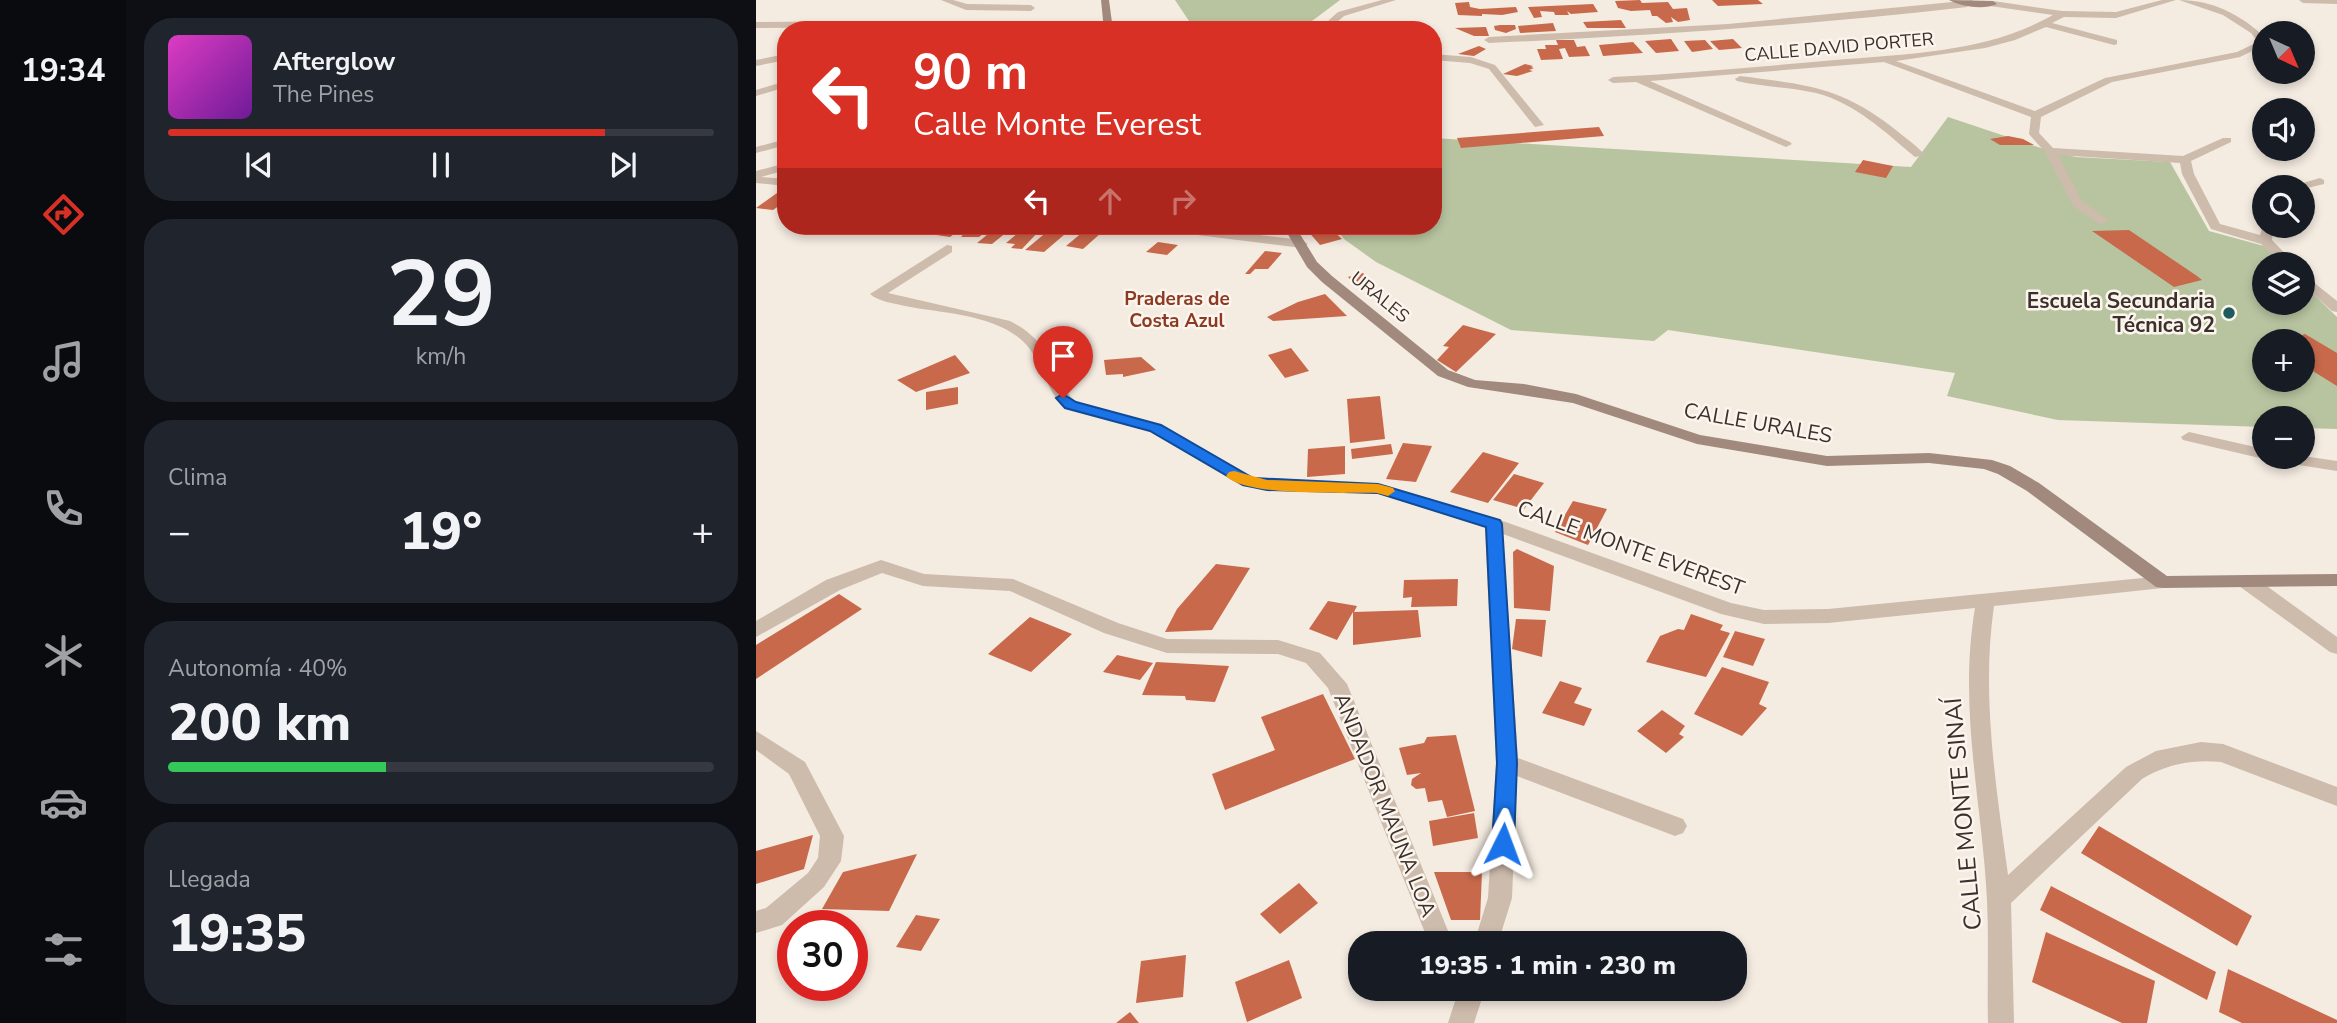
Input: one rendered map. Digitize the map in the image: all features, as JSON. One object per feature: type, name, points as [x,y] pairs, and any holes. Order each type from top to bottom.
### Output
[{"type":"street","points":[[945,0],[966,7],[1031,8]]},
{"type":"street","points":[[1105,0],[1108,21]]},
{"type":"street","points":[[1333,21],[1341,14],[1387,0]]},
{"type":"street","points":[[1953,0],[2062,13],[2116,15],[2172,0]]},
{"type":"street","points":[[1882,59],[2036,115],[2109,79],[2240,54],[2262,43],[2263,39],[2248,25],[2212,6],[2183,0]]},
{"type":"street","points":[[2304,0],[2337,1]]},
{"type":"street","points":[[2310,0],[2328,11]]},
{"type":"street","points":[[1489,40],[1765,24],[1969,1]]},
{"type":"street","name":"CALLE DAVID PORTER","points":[[1613,80],[1709,75],[1959,50],[2009,38],[2045,24],[2062,13]]},
{"type":"street","points":[[2045,24],[2114,42]]},
{"type":"street","points":[[758,26],[777,26]]},
{"type":"street","points":[[1442,58],[1471,60],[1492,67],[1539,125]]},
{"type":"street","points":[[756,63],[777,59]]},
{"type":"street","points":[[1709,75],[1801,88],[1842,99],[1873,117],[1919,155]]},
{"type":"street","points":[[1637,79],[1786,144]]},
{"type":"street","points":[[756,93],[777,87]]},
{"type":"street","points":[[2036,115],[2034,134],[2050,151],[2077,203],[2102,220]]},
{"type":"street","points":[[2050,151],[2185,160],[2227,140]]},
{"type":"street","points":[[756,150],[777,144]]},
{"type":"street","points":[[2185,160],[2188,174],[2215,226],[2266,241],[2277,252]]},
{"type":"street","points":[[756,178],[777,170]]},
{"type":"street","points":[[756,178],[777,182]]},
{"type":"street","points":[[2315,183],[2320,182]]},
{"type":"street","points":[[1230,235],[1302,244]]},
{"type":"street","name":"URALES","points":[[1296,235],[1312,264],[1327,279],[1443,373]]},
{"type":"street","name":"CALLE MONTE EVEREST","points":[[947,249],[877,294],[983,317],[1025,335],[1035,344],[1063,398],[1070,405],[1156,428],[1248,482],[1267,485],[1378,488],[1494,524],[1728,609],[1764,617],[1828,616],[2163,582],[2312,582],[2337,579]]},
{"type":"street","points":[[2315,289],[2337,308]]},
{"type":"street","name":"CALLE URALES","points":[[1443,373],[1473,384],[1524,389],[1576,399],[1697,439],[1755,449],[1827,461],[1939,458],[1986,464],[2004,470],[2033,487],[2163,582]]},
{"type":"street","points":[[2189,437],[2252,451]]},
{"type":"street","points":[[2315,463],[2337,466]]},
{"type":"street","points":[[1490,931],[1500,898],[1507,763],[1494,524]]},
{"type":"street","name":"ANDADOR MAUNA LOA","points":[[756,630],[833,585],[881,566],[923,580],[1013,585],[1111,628],[1167,646],[1278,647],[1314,658],[1337,684],[1436,931]]},
{"type":"street","points":[[2246,581],[2337,647]]},
{"type":"street","name":"CALLE MONTE SINAÍ","points":[[1985,602],[1978,648],[1982,755],[1999,899],[2001,1023]]},
{"type":"street","points":[[756,739],[797,768],[832,836],[830,861],[816,880],[773,917],[756,922]]},
{"type":"street","points":[[1999,899],[2092,810],[2134,773],[2156,760],[2201,751],[2223,753],[2337,797]]},
{"type":"street","points":[[1507,763],[1675,826]]},
{"type":"green space","points":[[1175,0],[1340,0],[1312,21],[1189,21]]},
{"type":"green space","points":[[1948,117],[2076,157],[2170,162],[2209,231],[2264,246],[2270,252],[2252,252],[2252,315],[2315,315],[2315,296],[2337,317],[2337,429],[2315,428],[2315,406],[2252,406],[2252,427],[2058,420],[1947,396],[1955,373],[1668,330],[1654,341],[1511,330],[1376,262],[1341,235],[1442,235],[1442,139],[1911,167]]},
{"type":"building","points":[[1640,0],[1642,3],[1668,2],[1673,9],[1687,8],[1690,20],[1678,22],[1671,17],[1673,22],[1666,23],[1657,16],[1652,16],[1650,10],[1631,11],[1618,8],[1615,1]]},
{"type":"building","points":[[1712,0],[1758,0],[1763,4],[1718,6]]},
{"type":"building","points":[[1469,2],[1470,7],[1516,7],[1518,12],[1482,16],[1458,15],[1455,3]]},
{"type":"building","points":[[1593,4],[1598,12],[1571,14],[1567,11],[1569,15],[1555,15],[1554,12],[1540,11],[1542,17],[1534,18],[1528,7]]},
{"type":"building","points":[[1621,20],[1626,28],[1587,28],[1583,22]]},
{"type":"building","points":[[1553,23],[1556,31],[1520,33],[1518,26]]},
{"type":"building","points":[[1515,25],[1516,29],[1506,33],[1495,30],[1494,26]]},
{"type":"building","points":[[1486,27],[1489,36],[1474,36],[1455,28]]},
{"type":"building","points":[[1671,39],[1679,51],[1656,53],[1645,41]]},
{"type":"building","points":[[1733,39],[1742,48],[1719,50],[1710,41]]},
{"type":"building","points":[[1556,40],[1574,40],[1577,47],[1585,46],[1590,56],[1569,57],[1565,48],[1559,49],[1563,59],[1541,60],[1537,49],[1546,49],[1545,45],[1558,45]]},
{"type":"building","points":[[1705,40],[1713,49],[1692,52],[1684,41]]},
{"type":"building","points":[[1633,42],[1643,53],[1603,56],[1599,45]]},
{"type":"building","points":[[1479,46],[1486,49],[1474,56],[1458,54]]},
{"type":"building","points":[[1525,64],[1533,66],[1531,67],[1534,68],[1529,70],[1533,71],[1517,76],[1503,74]]},
{"type":"building","points":[[1599,127],[1604,136],[1461,148],[1457,138]]},
{"type":"building","points":[[2008,136],[2034,145],[2000,145],[1990,139]]},
{"type":"building","points":[[1863,160],[1893,166],[1886,178],[1855,172]]},
{"type":"building","points":[[777,193],[777,207],[773,210],[756,208]]},
{"type":"building","points":[[2129,230],[2202,280],[2174,287],[2092,231]]},
{"type":"building","points":[[963,235],[982,235],[979,237],[961,237]]},
{"type":"building","points":[[987,235],[1003,235],[992,244],[977,243]]},
{"type":"building","points":[[1016,235],[1035,235],[1022,249],[1011,248],[1015,244],[1006,243]]},
{"type":"building","points":[[1043,235],[1064,235],[1044,252],[1025,250]]},
{"type":"building","points":[[1079,235],[1099,235],[1083,249],[1066,246]]},
{"type":"building","points":[[1311,235],[1338,235],[1342,239],[1320,245]]},
{"type":"building","points":[[1158,242],[1178,245],[1167,255],[1146,252]]},
{"type":"building","points":[[1265,251],[1282,253],[1268,269],[1255,269],[1250,274],[1245,274]]},
{"type":"building","points":[[1363,273],[1375,285],[1360,289],[1348,277]]},
{"type":"building","points":[[1325,294],[1347,316],[1273,321],[1267,317],[1298,302]]},
{"type":"building","points":[[1463,325],[1496,334],[1456,372],[1437,360],[1449,347],[1443,346]]},
{"type":"building","points":[[2315,340],[2337,353],[2337,386],[2315,372]]},
{"type":"building","points":[[1291,348],[1309,371],[1285,378],[1268,355]]},
{"type":"building","points":[[955,355],[970,373],[916,392],[897,380]]},
{"type":"building","points":[[1141,357],[1156,370],[1123,377],[1123,374],[1106,375],[1104,360]]},
{"type":"building","points":[[958,387],[958,404],[926,410],[926,392]]},
{"type":"building","points":[[1380,396],[1385,439],[1350,443],[1347,399]]},
{"type":"building","points":[[1403,443],[1432,446],[1416,482],[1386,479]]},
{"type":"building","points":[[1391,444],[1393,454],[1352,459],[1351,449]]},
{"type":"building","points":[[1345,446],[1345,474],[1307,477],[1308,449]]},
{"type":"building","points":[[1483,452],[1519,463],[1488,503],[1450,492]]},
{"type":"building","points":[[1514,474],[1544,483],[1524,509],[1493,500]]},
{"type":"building","points":[[1573,501],[1607,509],[1588,545],[1555,532]]},
{"type":"building","points":[[1517,549],[1554,566],[1550,611],[1514,608],[1513,552]]},
{"type":"building","points":[[1216,564],[1250,568],[1212,630],[1165,632],[1177,609]]},
{"type":"building","points":[[1458,579],[1457,606],[1411,607],[1412,597],[1403,598],[1404,580]]},
{"type":"building","points":[[839,594],[862,609],[756,679],[756,645]]},
{"type":"building","points":[[1328,601],[1357,606],[1354,612],[1418,610],[1421,637],[1353,645],[1353,612],[1337,640],[1309,629]]},
{"type":"building","points":[[1691,614],[1723,625],[1720,630],[1730,633],[1706,677],[1646,662],[1660,636],[1678,629],[1684,630]]},
{"type":"building","points":[[1030,617],[1072,634],[1031,672],[988,654]]},
{"type":"building","points":[[1516,619],[1546,620],[1542,657],[1512,649]]},
{"type":"building","points":[[1735,631],[1765,639],[1753,666],[1723,657]]},
{"type":"building","points":[[1117,655],[1153,663],[1140,680],[1103,672]]},
{"type":"building","points":[[1156,662],[1229,666],[1215,702],[1186,700],[1185,696],[1142,695]]},
{"type":"building","points":[[1722,667],[1769,682],[1759,704],[1767,708],[1742,736],[1694,714]]},
{"type":"building","points":[[1560,681],[1582,688],[1574,703],[1592,709],[1584,726],[1542,713]]},
{"type":"building","points":[[1323,694],[1355,759],[1225,810],[1212,774],[1275,750],[1261,717]]},
{"type":"building","points":[[1662,710],[1685,726],[1679,734],[1684,737],[1666,753],[1637,731]]},
{"type":"building","points":[[1456,735],[1475,811],[1447,817],[1442,800],[1428,802],[1425,788],[1416,789],[1411,785],[1412,779],[1421,773],[1407,775],[1399,748],[1424,743],[1427,737]]},
{"type":"building","points":[[1474,813],[1478,838],[1433,846],[1429,821]]},
{"type":"building","points":[[2099,826],[2252,916],[2237,946],[2081,853]]},
{"type":"building","points":[[813,835],[804,869],[756,884],[756,851]]},
{"type":"building","points":[[917,854],[889,911],[822,909],[843,872]]},
{"type":"building","points":[[1434,872],[1482,872],[1480,920],[1451,920]]},
{"type":"building","points":[[1299,883],[1318,903],[1280,934],[1260,914]]},
{"type":"building","points":[[2051,886],[2216,972],[2207,1000],[2040,910]]},
{"type":"building","points":[[916,915],[940,919],[921,951],[896,947]]},
{"type":"building","points":[[2046,932],[2155,981],[2147,1023],[2122,1023],[2032,982]]},
{"type":"building","points":[[1186,955],[1183,997],[1136,1003],[1141,961]]},
{"type":"building","points":[[1289,960],[1302,998],[1247,1022],[1235,982]]},
{"type":"building","points":[[2228,969],[2337,1020],[2337,1023],[2242,1023],[2219,1012]]},
{"type":"building","points":[[1130,1012],[1139,1023],[1116,1023]]},
{"type":"slow traffic","points":[[1234,476],[1248,482],[1267,485],[1378,488],[1388,491]]},
{"type":"place","name":"Escuela Secundaria Técnica 92","points":[[2229,313]]},
{"type":"district","name":"Praderas de Costa Azul","points":[[1177,309]]},
{"type":"route","points":[[1063,398],[1070,405],[1156,428],[1248,482],[1267,485],[1378,488],[1494,524],[1507,763],[1503,844]]}]
